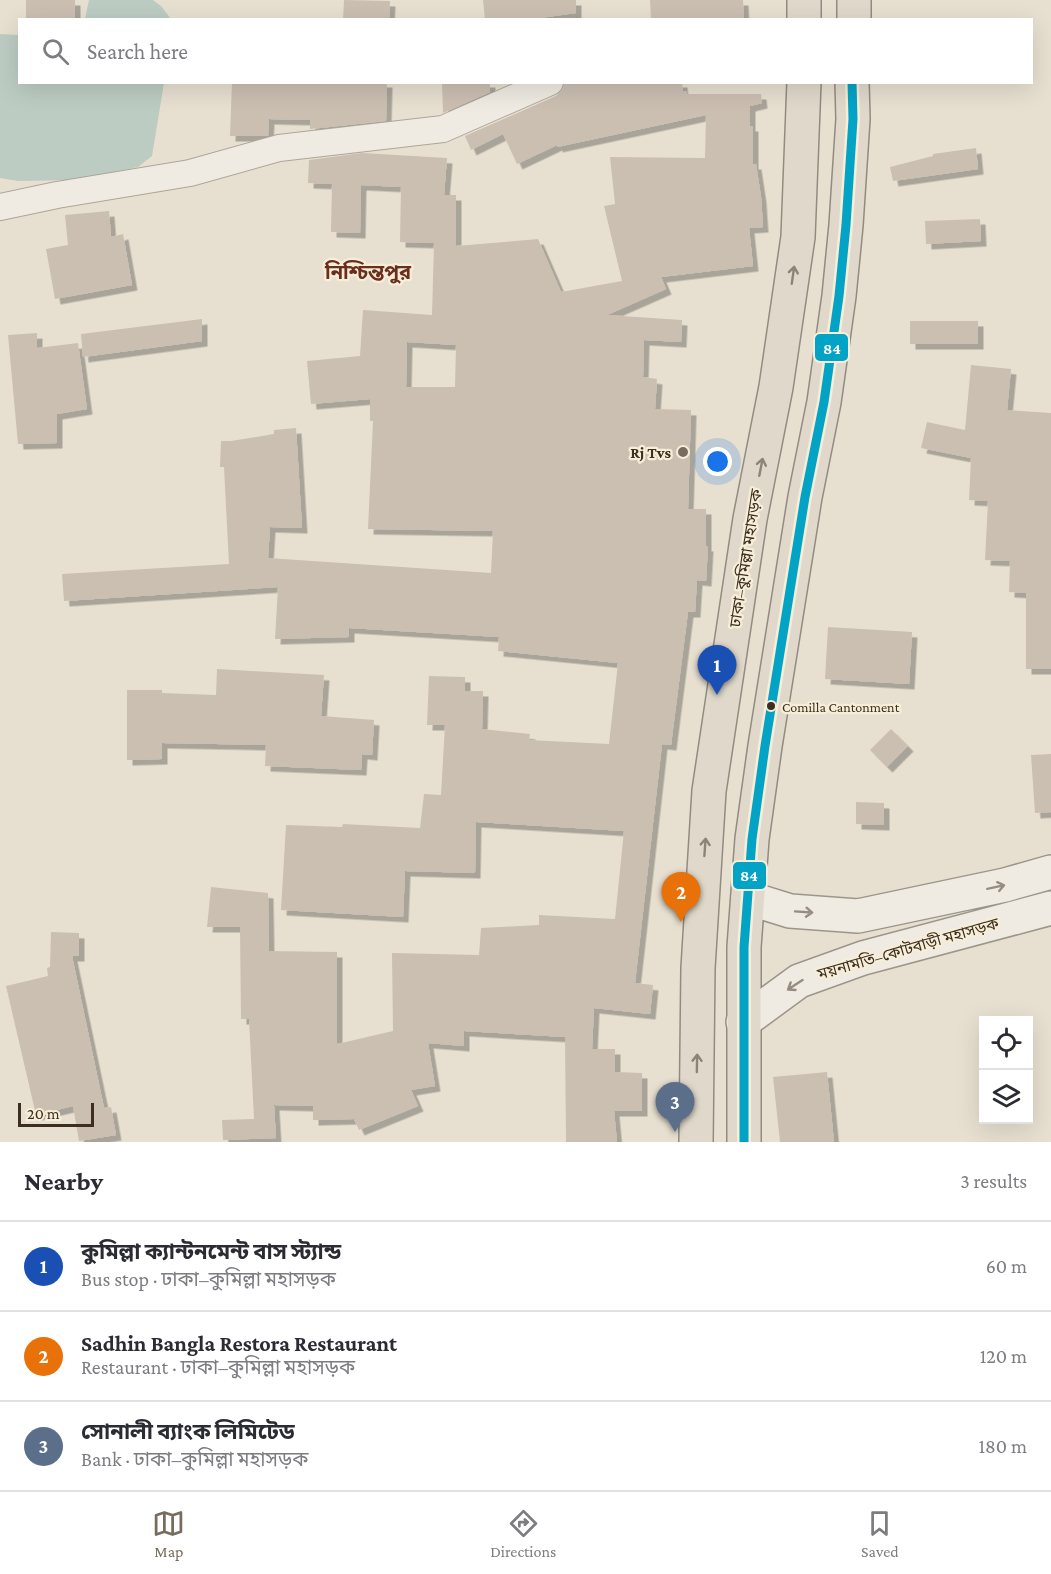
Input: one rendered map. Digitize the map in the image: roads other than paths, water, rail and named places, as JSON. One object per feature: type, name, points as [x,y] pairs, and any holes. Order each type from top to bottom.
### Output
[{"type":"highway","points":[[804,0],[804,18]]},
{"type":"highway","points":[[854,0],[854,18]]},
{"type":"highway","name":"ঢাকা–কুমিল্লা মহাসড়ক","points":[[696,1142],[698,968],[709,791],[750,519],[777,387],[798,237],[804,84]]},
{"type":"highway","points":[[744,1142],[744,947],[752,839],[805,497],[824,402],[839,296],[853,119],[852,84]]},
{"type":"main road","points":[[748,898],[790,911],[858,916],[1005,885],[1051,872]]},
{"type":"main road","name":"ময়নামতি–কোটবাড়ী মহাসড়ক","points":[[743,1022],[799,981],[863,958],[1051,908]]},
{"type":"street","points":[[0,207],[190,173],[279,148],[443,129],[545,84]]},
{"type":"place","name":"Rj Tvs","points":[[683,452]]},
{"type":"place","name":"কুমিল্লা ক্যান্টনমেন্ট বাস স্ট্যান্ড","points":[[717,695]]},
{"type":"place","name":"Comilla Cantonment","points":[[771,706]]},
{"type":"place","name":"Sadhin Bangla Restora Restaurant","points":[[681,922]]},
{"type":"place","name":"সোনালী ব্যাংক লিমিটেড","points":[[675,1132]]},
{"type":"district","name":"নিশ্চিন্তপুর","points":[[368,272]]}]
